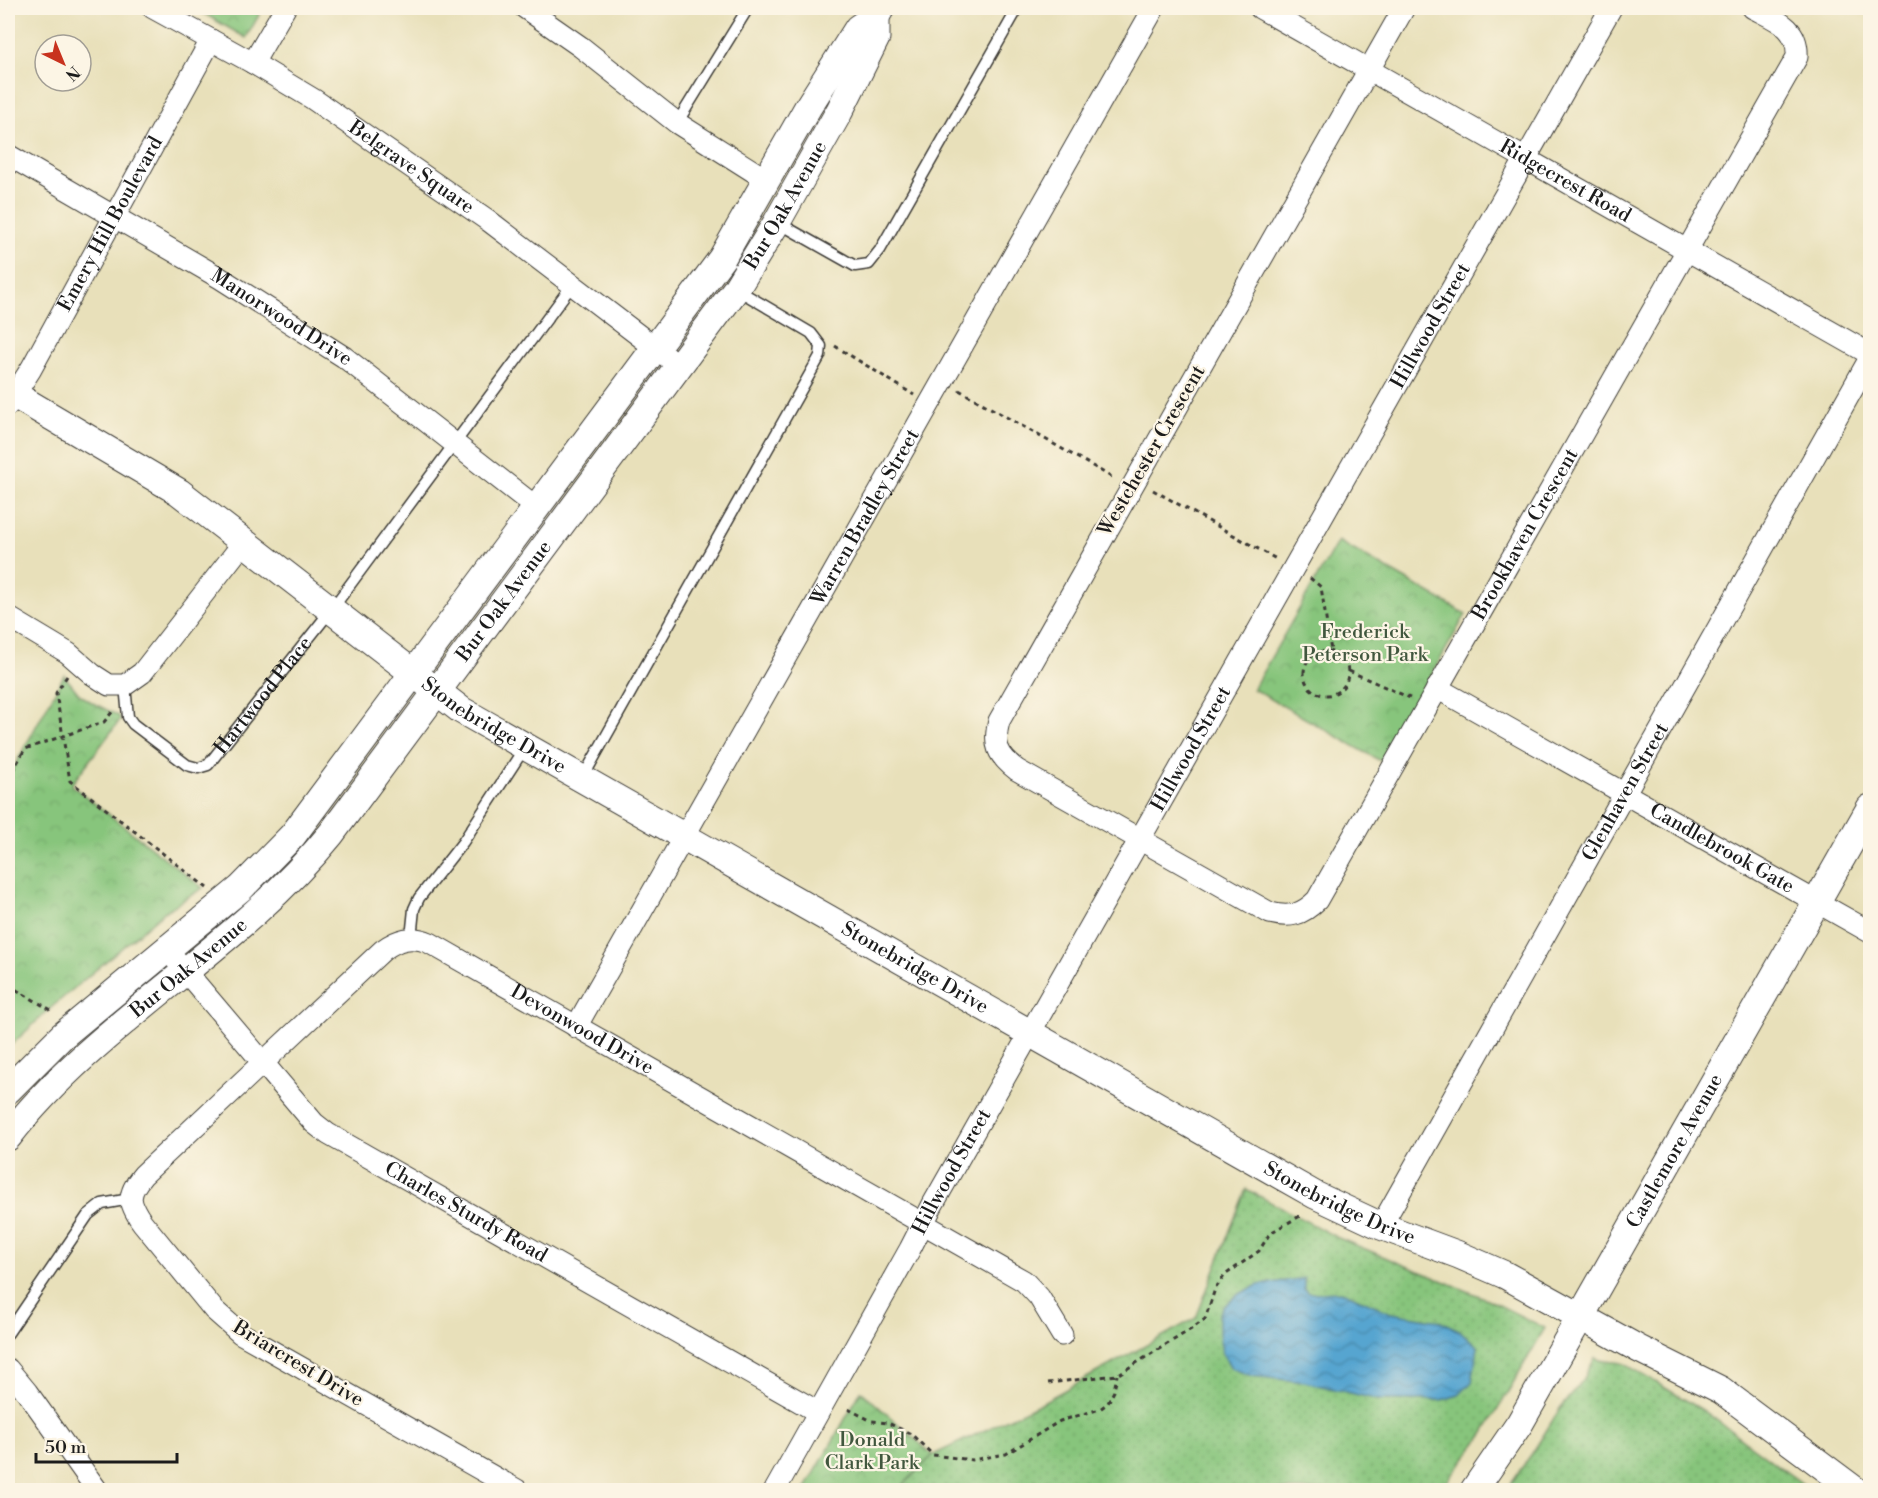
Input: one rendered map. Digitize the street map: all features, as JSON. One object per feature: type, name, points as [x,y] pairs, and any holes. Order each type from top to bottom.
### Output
[{"type":"street","name":"Belgrave Square","points":[[153,8],[179,14],[211,40],[313,99],[457,198],[679,366]]},
{"type":"street","points":[[253,63],[285,8]]},
{"type":"street","points":[[525,8],[581,47],[676,123],[767,180]]},
{"type":"street","name":"Warren Bradley Street","points":[[576,1027],[1154,8]]},
{"type":"street","name":"Ridgecrest Road","points":[[1260,8],[1687,249],[1870,356]]},
{"type":"street","name":"Westchester Crescent","points":[[1140,839],[1008,762],[999,752],[995,738],[999,720],[1404,8]]},
{"type":"street","name":"Hillwood Street","points":[[775,1491],[1030,1033],[1611,8]]},
{"type":"street","name":"Brookhaven Crescent","points":[[1140,839],[1270,913],[1283,916],[1297,915],[1317,900],[1797,57],[1794,35],[1785,26],[1753,8]]},
{"type":"street","name":"Bur Oak Avenue","points":[[8,1137],[42,1097],[78,1062],[268,902],[314,856],[736,289],[839,112],[876,38],[873,10]]},
{"type":"street","name":"Bur Oak Avenue","points":[[8,1090],[62,1036],[241,888],[293,835],[722,258],[808,107],[858,28],[873,10]]},
{"type":"street","name":"Emery Hill Boulevard","points":[[10,397],[31,369],[211,40]]},
{"type":"street","name":"Manorwood Drive","points":[[8,155],[220,278],[344,357],[537,507]]},
{"type":"street","name":"Glenhaven Street","points":[[1381,1226],[1870,356]]},
{"type":"street","name":"Stonebridge Drive","points":[[10,397],[179,492],[461,710],[1315,1196],[1381,1226],[1505,1275],[1639,1349],[1721,1390],[1855,1491]]},
{"type":"street","points":[[8,617],[68,653],[109,685],[125,686],[142,673],[244,542]]},
{"type":"street","name":"Candlebrook Gate","points":[[1437,688],[1870,932]]},
{"type":"street","name":"Castlemore Avenue","points":[[1474,1491],[1520,1423],[1870,808]]},
{"type":"street","points":[[130,1199],[134,1185],[143,1175],[383,950],[395,941],[411,938]]},
{"type":"street","name":"Devonwood Drive","points":[[411,938],[430,943],[1024,1281],[1039,1297],[1062,1335]]},
{"type":"street","name":"Charles Sturdy Road","points":[[167,949],[314,1123],[328,1134],[818,1412]]},
{"type":"street","name":"Briarcrest Drive","points":[[130,1199],[133,1209],[142,1222],[201,1294],[218,1314],[240,1333],[517,1491]]},
{"type":"street","points":[[8,1370],[27,1392],[97,1491]]},
{"type":"lane","points":[[676,123],[748,8]]},
{"type":"lane","points":[[777,222],[855,266],[869,264],[880,250],[1018,8]]},
{"type":"lane","points":[[332,609],[572,285]]},
{"type":"lane","points":[[582,778],[820,356],[821,346],[811,333],[736,289]]},
{"type":"lane","name":"Hartwood Place","points":[[125,686],[128,717],[134,724],[187,765],[198,768],[208,765],[332,609]]},
{"type":"lane","points":[[411,938],[416,903],[463,842],[525,746]]},
{"type":"lane","points":[[8,1333],[88,1215],[102,1204],[130,1199]]},
{"type":"path","points":[[832,343],[919,398]]},
{"type":"path","points":[[1313,580],[1321,587],[1331,651]]},
{"type":"path","points":[[1349,671],[1345,685],[1333,694],[1326,695],[1312,690],[1305,678],[1306,663],[1316,653],[1331,651],[1343,658],[1349,671],[1404,697],[1415,699]]},
{"type":"path","points":[[68,674],[56,693],[70,781],[207,888]]},
{"type":"path","points":[[8,779],[25,749],[104,722],[113,711]]},
{"type":"path","points":[[8,985],[51,1010]]},
{"type":"path","points":[[1048,1383],[1117,1375],[1193,1328],[1205,1319],[1215,1289],[1225,1275],[1259,1251],[1270,1233],[1300,1216]]},
{"type":"path","points":[[848,1409],[872,1421],[888,1423],[911,1434],[933,1455],[972,1460],[1006,1454],[1060,1421],[1100,1409],[1108,1403],[1114,1391],[1117,1375]]},
{"type":"green space","points":[[204,8],[263,8],[246,38],[201,12]]},
{"type":"green space","name":"Frederick Peterson Park","points":[[1338,541],[1466,614],[1382,762],[1253,689]]},
{"type":"green space","points":[[64,675],[79,694],[119,716],[120,720],[71,785],[203,888],[164,912],[52,1007],[8,1048],[8,778]]},
{"type":"green space","points":[[1246,1189],[1336,1237],[1487,1299],[1545,1328],[1484,1433],[1441,1490],[898,1490],[933,1455],[1041,1403],[1196,1318]]},
{"type":"green space","points":[[1595,1358],[1625,1364],[1704,1411],[1811,1490],[1506,1490],[1561,1407],[1583,1380]]},
{"type":"green space","name":"Donald Clark Park","points":[[861,1391],[933,1455],[898,1490],[805,1490]]},
{"type":"water","points":[[1304,1278],[1304,1289],[1309,1293],[1345,1292],[1391,1313],[1440,1321],[1459,1330],[1478,1347],[1472,1382],[1459,1395],[1442,1400],[1379,1400],[1305,1382],[1251,1376],[1231,1368],[1222,1353],[1219,1333],[1219,1315],[1223,1307],[1237,1295],[1258,1285]]}]
